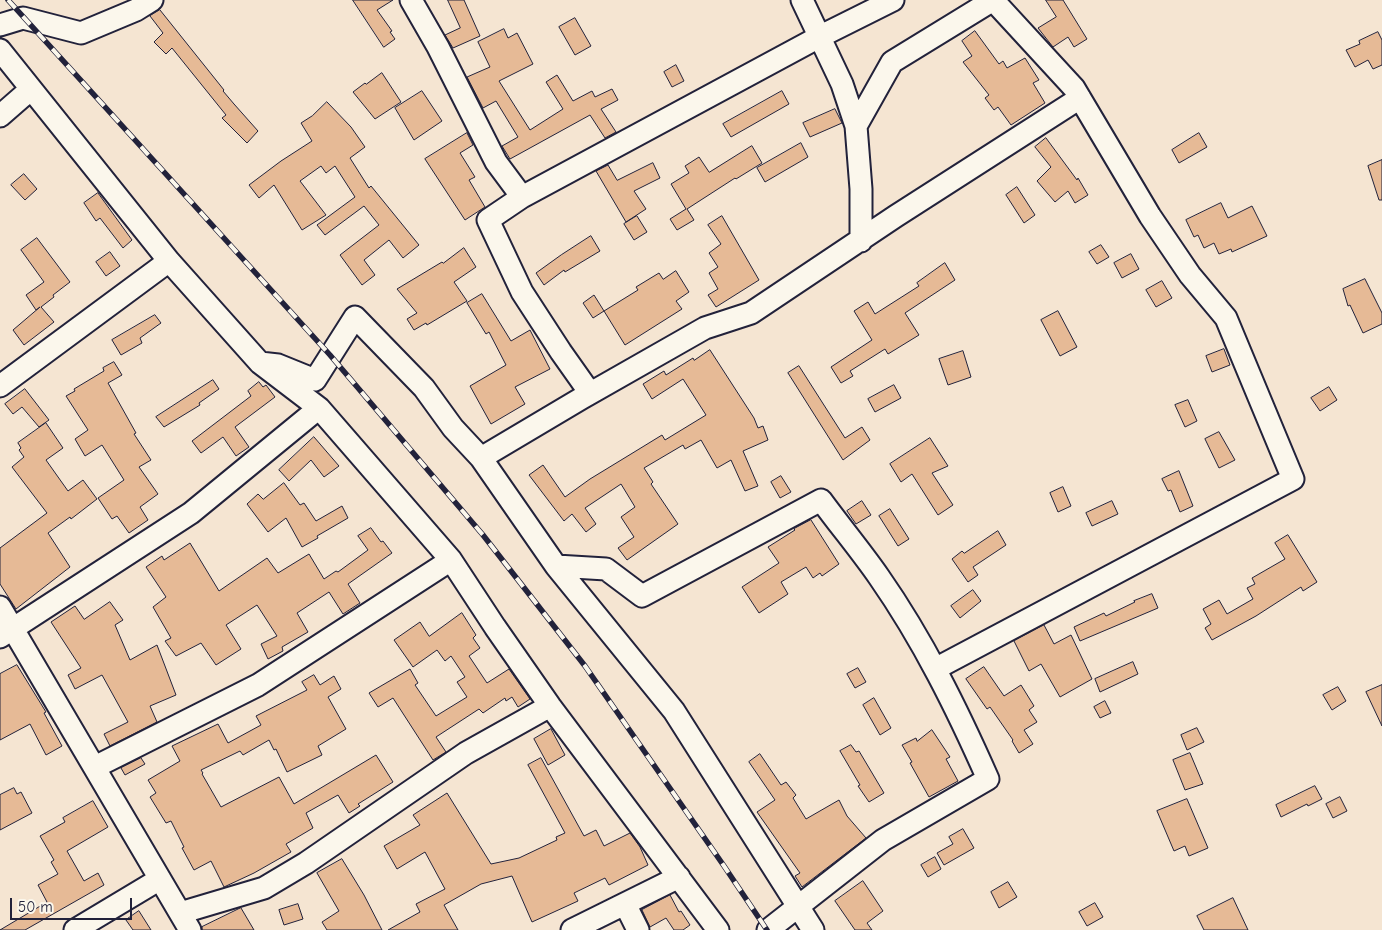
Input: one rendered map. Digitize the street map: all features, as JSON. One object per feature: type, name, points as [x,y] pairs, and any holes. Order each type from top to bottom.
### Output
[{"type":"street","points":[[0,25],[23,18],[81,33],[136,10],[152,0]]},
{"type":"street","points":[[411,0],[438,46],[496,162],[522,197]]},
{"type":"street","points":[[802,0],[842,84],[856,126],[861,189],[861,240]]},
{"type":"street","points":[[590,393],[522,292],[488,220],[522,197],[819,37],[893,0]]},
{"type":"street","points":[[856,126],[892,62],[993,0],[1074,88],[1155,223],[1190,275],[1226,318],[1293,479],[935,669]]},
{"type":"street","points":[[0,50],[169,261],[260,362],[319,408],[451,560],[550,706],[718,930]]},
{"type":"street","points":[[0,116],[31,89]]},
{"type":"street","points":[[481,458],[590,393],[705,328],[751,313],[1080,98]]},
{"type":"street","points":[[0,386],[169,261]]},
{"type":"street","points":[[260,362],[278,365],[315,380],[355,317],[424,388],[453,428],[481,458],[556,566],[674,711],[813,930]]},
{"type":"street","points":[[6,633],[191,513],[319,408]]},
{"type":"street","points":[[556,566],[606,569],[642,596],[821,500],[880,578],[935,669],[958,713],[988,779],[883,840],[768,930]]},
{"type":"street","points":[[95,767],[258,685],[451,560]]},
{"type":"street","points":[[0,607],[6,633],[95,767],[185,921],[264,888],[306,863],[466,753],[550,706]]},
{"type":"street","points":[[572,930],[678,877]]},
{"type":"street","points":[[75,930],[160,879]]},
{"type":"street","points":[[625,904],[638,930]]},
{"type":"building","points":[[353,0],[393,0],[377,10],[392,31],[390,32],[395,39],[384,47]]},
{"type":"building","points":[[448,0],[464,0],[480,36],[453,48],[445,35],[460,28]]},
{"type":"building","points":[[1046,0],[1063,0],[1087,39],[1074,47],[1068,37],[1053,47],[1038,28],[1056,17]]},
{"type":"building","points":[[160,10],[223,91],[258,131],[247,143],[222,118],[226,115],[172,48],[166,54],[154,42],[163,33],[150,16]]},
{"type":"building","points":[[575,18],[591,46],[575,55],[559,27]]},
{"type":"building","points":[[504,29],[508,38],[517,33],[533,64],[499,81],[530,130],[563,109],[546,82],[557,75],[573,101],[592,91],[595,97],[612,89],[618,100],[601,109],[616,132],[605,138],[590,115],[510,159],[502,146],[518,137],[496,101],[483,108],[467,77],[490,67],[478,42]]},
{"type":"building","points":[[975,31],[999,64],[1003,61],[1007,68],[1025,58],[1039,80],[1033,83],[1045,103],[1011,125],[998,107],[994,110],[985,98],[989,95],[963,62],[972,56],[962,41]]},
{"type":"building","points":[[1378,32],[1382,40],[1382,65],[1373,69],[1368,60],[1355,67],[1346,50],[1360,44],[1359,41]]},
{"type":"building","points":[[676,65],[684,81],[672,87],[664,72]]},
{"type":"building","points":[[382,73],[401,102],[375,119],[353,92]]},
{"type":"building","points":[[422,91],[442,121],[414,140],[395,108]]},
{"type":"building","points":[[782,91],[789,104],[731,137],[723,124]]},
{"type":"building","points":[[327,102],[351,127],[365,147],[350,158],[369,188],[371,186],[419,245],[403,258],[389,240],[364,260],[375,275],[362,285],[340,255],[379,225],[364,206],[325,235],[317,225],[355,197],[335,166],[326,173],[321,166],[300,181],[326,215],[302,230],[274,185],[259,198],[249,185],[312,141],[301,123]]},
{"type":"building","points":[[835,109],[842,123],[810,137],[803,123]]},
{"type":"building","points":[[467,133],[473,145],[460,153],[475,177],[469,180],[485,207],[465,220],[425,159]]},
{"type":"building","points":[[1199,133],[1207,147],[1179,163],[1172,150]]},
{"type":"building","points":[[1046,138],[1077,180],[1078,178],[1088,195],[1075,203],[1068,191],[1055,202],[1037,181],[1051,167],[1035,147]]},
{"type":"building","points":[[801,143],[808,157],[765,182],[757,168]]},
{"type":"building","points":[[752,146],[762,163],[687,209],[694,220],[677,230],[670,219],[686,209],[671,184],[689,173],[685,166],[699,157],[709,172]]},
{"type":"building","points":[[1382,160],[1382,200],[1379,200],[1368,166]]},
{"type":"building","points":[[653,163],[660,178],[634,191],[646,209],[626,222],[596,171],[608,165],[617,180]]},
{"type":"building","points":[[24,174],[37,189],[25,200],[11,185]]},
{"type":"building","points":[[1017,187],[1035,215],[1024,223],[1006,195]]},
{"type":"building","points":[[98,193],[132,240],[123,248],[100,218],[96,221],[84,203]]},
{"type":"building","points":[[1221,203],[1228,218],[1252,206],[1267,236],[1232,252],[1231,249],[1219,254],[1214,243],[1204,248],[1198,235],[1194,237],[1186,220]]},
{"type":"building","points":[[637,216],[647,232],[634,240],[624,224]]},
{"type":"building","points":[[722,216],[759,280],[716,307],[708,295],[718,289],[709,273],[718,267],[709,253],[721,244],[708,225]]},
{"type":"building","points":[[591,236],[600,251],[565,272],[564,270],[544,285],[536,273]]},
{"type":"building","points":[[37,238],[70,282],[41,307],[54,322],[24,345],[13,330],[40,307],[36,310],[26,295],[44,282],[21,250]]},
{"type":"building","points":[[1101,245],[1109,257],[1097,264],[1089,252]]},
{"type":"building","points":[[464,248],[476,267],[454,282],[467,301],[427,325],[426,323],[414,330],[407,319],[417,313],[397,289],[443,263]]},
{"type":"building","points":[[110,252],[120,266],[106,276],[96,262]]},
{"type":"building","points":[[1131,254],[1139,269],[1122,278],[1114,263]]},
{"type":"building","points":[[945,263],[955,280],[905,313],[919,335],[888,354],[885,349],[850,371],[853,376],[841,383],[831,367],[872,340],[854,311],[868,302],[875,314],[919,286],[917,283]]},
{"type":"building","points":[[676,271],[689,292],[676,301],[682,309],[625,345],[604,311],[638,290],[636,287],[659,273],[663,279]]},
{"type":"building","points":[[1365,279],[1382,313],[1382,324],[1363,333],[1350,305],[1348,306],[1343,289]]},
{"type":"building","points":[[1162,281],[1172,298],[1156,307],[1146,290]]},
{"type":"building","points":[[482,294],[511,341],[530,330],[550,369],[515,387],[525,404],[491,424],[470,386],[506,365],[489,332],[486,334],[467,303]]},
{"type":"building","points":[[594,295],[604,311],[593,318],[583,303]]},
{"type":"building","points":[[1058,311],[1077,347],[1060,356],[1041,320]]},
{"type":"building","points":[[155,315],[161,323],[140,338],[142,343],[121,355],[112,340]]},
{"type":"building","points":[[1224,349],[1230,365],[1212,372],[1206,356]]},
{"type":"building","points":[[710,350],[754,418],[758,428],[763,426],[768,440],[743,451],[758,486],[745,491],[731,460],[717,468],[701,440],[685,449],[683,445],[644,468],[653,482],[651,484],[678,524],[627,560],[618,548],[634,537],[621,517],[635,507],[621,484],[585,508],[596,524],[586,532],[572,514],[564,521],[529,475],[543,465],[565,497],[590,479],[662,435],[665,440],[706,415],[683,379],[652,399],[643,384],[664,371],[666,375]]},
{"type":"building","points":[[963,351],[971,377],[948,385],[939,359]]},
{"type":"building","points":[[114,362],[122,375],[108,383],[136,433],[134,434],[151,460],[139,467],[158,494],[140,507],[148,520],[129,533],[117,516],[112,519],[98,498],[124,480],[102,445],[85,456],[75,439],[88,430],[66,396],[104,371],[103,368]]},
{"type":"building","points":[[799,366],[845,438],[862,427],[870,440],[843,460],[788,373]]},
{"type":"building","points":[[213,380],[219,389],[199,403],[200,405],[164,427],[156,417]]},
{"type":"building","points":[[259,382],[263,387],[266,385],[275,397],[235,427],[249,447],[236,456],[223,437],[201,453],[192,441],[251,396],[248,391]]},
{"type":"building","points":[[894,385],[901,398],[875,412],[868,399]]},
{"type":"building","points":[[1329,387],[1337,400],[1320,411],[1311,398]]},
{"type":"building","points":[[25,389],[49,420],[39,427],[22,407],[13,414],[5,404]]},
{"type":"building","points":[[1188,400],[1197,421],[1185,427],[1175,405]]},
{"type":"building","points":[[46,423],[63,448],[46,460],[68,491],[83,480],[97,499],[71,519],[70,517],[48,533],[70,567],[16,609],[0,584],[0,548],[47,513],[12,467],[24,457],[19,450],[21,448],[18,443]]},
{"type":"building","points":[[1219,432],[1235,460],[1219,468],[1205,439]]},
{"type":"building","points":[[314,437],[339,466],[324,477],[311,460],[289,481],[279,470]]},
{"type":"building","points":[[930,438],[948,466],[932,473],[953,505],[938,515],[912,474],[901,482],[890,464]]},
{"type":"building","points":[[1179,471],[1193,506],[1180,512],[1171,490],[1168,491],[1162,479]]},
{"type":"building","points":[[781,476],[791,492],[780,498],[771,482]]},
{"type":"building","points":[[284,483],[300,505],[304,503],[316,521],[342,506],[348,518],[302,547],[286,518],[268,532],[247,504],[258,494],[263,499]]},
{"type":"building","points":[[1063,487],[1071,506],[1058,512],[1050,493]]},
{"type":"building","points":[[862,501],[871,515],[856,524],[847,511]]},
{"type":"building","points":[[1112,501],[1118,514],[1092,526],[1086,513]]},
{"type":"building","points":[[890,509],[909,539],[898,546],[879,516]]},
{"type":"building","points":[[811,520],[839,564],[822,576],[820,573],[813,578],[806,567],[781,582],[788,594],[759,613],[742,587],[779,563],[768,547]]},
{"type":"building","points":[[371,528],[392,553],[348,584],[360,603],[343,614],[329,592],[297,613],[308,632],[282,647],[283,651],[268,659],[261,644],[277,636],[257,605],[226,625],[241,649],[216,665],[201,643],[176,656],[165,641],[171,638],[153,607],[166,597],[146,567],[162,556],[164,560],[190,543],[219,591],[267,558],[278,573],[309,554],[324,579],[336,571],[338,572],[368,550],[358,536]]},
{"type":"building","points":[[998,531],[1006,545],[973,567],[978,575],[968,582],[952,559],[962,551],[964,553]]},
{"type":"building","points":[[1288,535],[1317,582],[1303,591],[1301,587],[1256,616],[1212,640],[1205,628],[1211,624],[1203,609],[1219,600],[1227,614],[1253,599],[1247,588],[1255,584],[1252,578],[1285,559],[1275,543]]},
{"type":"building","points":[[973,590],[981,601],[960,618],[951,606]]},
{"type":"building","points":[[1152,594],[1158,608],[1080,641],[1074,627],[1104,613],[1106,616]]},
{"type":"building","points":[[110,602],[123,620],[115,625],[130,660],[157,645],[176,695],[150,706],[157,722],[110,746],[104,734],[128,722],[102,675],[75,689],[68,675],[81,668],[51,622],[75,606],[84,619]]},
{"type":"building","points":[[462,613],[476,635],[473,638],[480,648],[469,656],[487,683],[509,669],[530,699],[518,707],[512,697],[506,701],[505,698],[483,713],[479,709],[436,737],[446,752],[433,760],[393,698],[378,707],[369,693],[410,669],[418,683],[415,685],[436,716],[467,697],[457,682],[465,677],[451,656],[445,661],[437,650],[413,667],[394,640],[420,622],[429,636]]},
{"type":"building","points":[[1044,625],[1054,644],[1071,635],[1092,679],[1060,697],[1041,664],[1029,671],[1014,641]]},
{"type":"building","points":[[1133,662],[1138,674],[1100,692],[1095,679]]},
{"type":"building","points":[[17,665],[46,712],[44,713],[62,746],[46,755],[30,724],[0,740],[0,674]]},
{"type":"building","points":[[984,667],[1004,696],[1021,685],[1034,706],[1029,710],[1037,722],[1024,730],[1033,744],[1019,753],[1013,740],[990,707],[987,709],[966,679]]},
{"type":"building","points":[[858,668],[866,682],[855,688],[847,674]]},
{"type":"building","points":[[314,675],[320,685],[334,676],[341,689],[328,697],[346,729],[318,746],[322,755],[287,772],[276,749],[274,750],[269,740],[243,755],[240,751],[201,770],[221,807],[279,777],[294,804],[376,755],[393,782],[358,804],[360,806],[349,813],[338,795],[306,813],[313,828],[286,844],[291,852],[224,887],[211,861],[194,870],[182,848],[184,847],[171,821],[166,823],[150,797],[156,793],[148,780],[180,761],[172,746],[218,724],[228,743],[261,725],[256,716],[307,690],[302,682]]},
{"type":"building","points":[[1382,685],[1382,726],[1366,692]]},
{"type":"building","points":[[1338,687],[1346,701],[1332,710],[1323,695]]},
{"type":"building","points":[[874,698],[891,728],[880,735],[863,705]]},
{"type":"building","points":[[1105,701],[1111,713],[1100,718],[1094,707]]},
{"type":"building","points":[[1197,728],[1204,742],[1187,750],[1181,735]]},
{"type":"building","points":[[551,729],[565,755],[548,765],[534,739]]},
{"type":"building","points":[[932,730],[950,757],[946,759],[958,781],[929,797],[902,745],[916,738],[917,741]]},
{"type":"building","points":[[851,745],[856,752],[859,751],[884,793],[869,802],[858,786],[860,785],[840,751]]},
{"type":"building","points":[[1190,753],[1203,784],[1185,790],[1173,760]]},
{"type":"building","points":[[760,754],[781,785],[786,782],[796,795],[793,798],[806,819],[839,800],[847,816],[866,838],[802,887],[795,876],[800,873],[757,812],[775,800],[749,762]]},
{"type":"building","points":[[141,758],[145,764],[125,775],[121,768]]},
{"type":"building","points":[[541,758],[584,836],[596,830],[604,846],[630,833],[640,847],[648,865],[609,885],[605,878],[574,893],[578,901],[532,922],[512,876],[481,884],[444,905],[458,930],[388,930],[420,912],[416,904],[445,889],[425,852],[397,869],[384,846],[420,825],[413,815],[447,793],[491,864],[519,858],[557,840],[556,837],[565,833],[528,765]]},
{"type":"building","points":[[1315,786],[1322,799],[1281,817],[1276,805]]},
{"type":"building","points":[[14,788],[17,794],[21,792],[32,813],[0,830],[0,795]]},
{"type":"building","points":[[1340,797],[1347,811],[1333,818],[1326,804]]},
{"type":"building","points":[[1187,799],[1208,848],[1189,856],[1185,846],[1174,851],[1157,811]]},
{"type":"building","points":[[93,801],[108,827],[67,851],[84,881],[98,873],[104,885],[25,930],[0,930],[47,902],[38,885],[58,874],[51,862],[54,860],[40,836],[65,822],[63,818]]},
{"type":"building","points":[[963,829],[974,848],[944,865],[937,853],[953,844],[949,837]]},
{"type":"building","points":[[935,857],[941,869],[928,877],[921,865]]},
{"type":"building","points":[[342,859],[382,930],[327,930],[322,922],[339,911],[317,873]]},
{"type":"building","points":[[863,881],[883,911],[867,923],[872,930],[855,930],[835,901]]},
{"type":"building","points":[[1008,882],[1017,897],[999,908],[991,892]]},
{"type":"building","points":[[670,895],[679,912],[681,911],[690,925],[683,930],[674,930],[666,918],[650,927],[642,910]]},
{"type":"building","points":[[1233,898],[1248,930],[1204,930],[1197,916]]},
{"type":"building","points":[[1095,903],[1103,917],[1087,926],[1079,912]]},
{"type":"building","points":[[298,904],[303,919],[284,925],[279,910]]},
{"type":"building","points":[[241,908],[254,930],[202,930],[202,927]]},
{"type":"building","points":[[139,911],[151,930],[133,930],[126,920]]},
{"type":"railway","points":[[8,0],[330,355],[483,535],[585,666],[767,930]]}]
